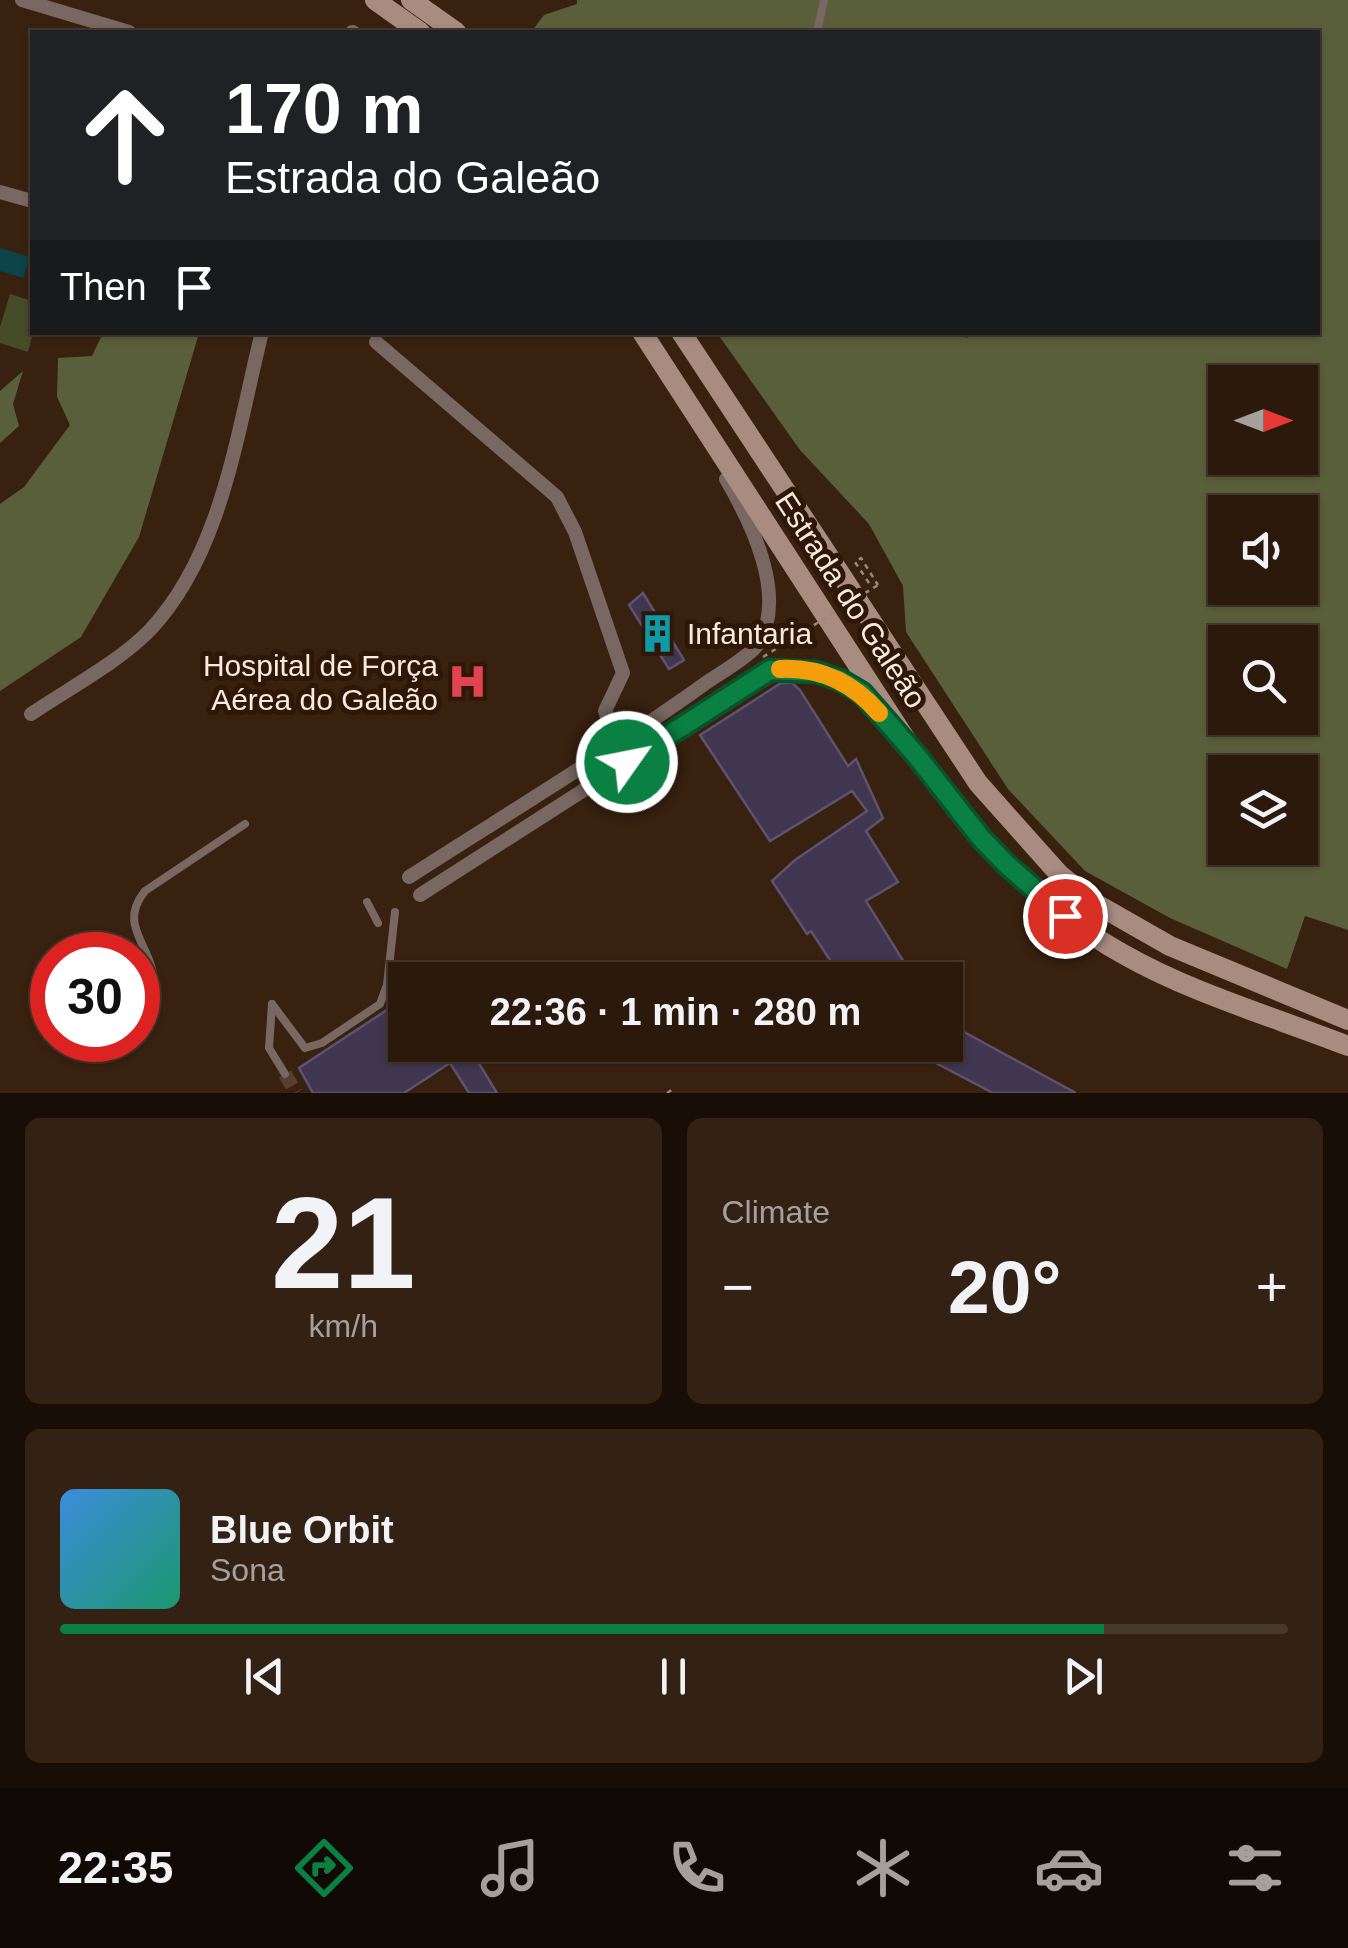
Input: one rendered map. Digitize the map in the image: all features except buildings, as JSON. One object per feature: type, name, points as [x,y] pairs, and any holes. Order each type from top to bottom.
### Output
[{"type":"main road","points":[[375,0],[417,30]]},
{"type":"main road","points":[[410,0],[453,30]]},
{"type":"main road","name":"Estrada do Galeão","points":[[644,335],[916,755],[946,797],[1006,864],[1094,937],[1162,974],[1348,1046]]},
{"type":"main road","name":"Estrada do Galeão","points":[[683,335],[978,784],[1047,862],[1098,905],[1170,946],[1348,1020]]},
{"type":"street","points":[[22,0],[123,30]]},
{"type":"street","points":[[0,192],[30,200]]},
{"type":"street","points":[[31,714],[147,633],[189,580],[205,548],[219,502],[261,335]]},
{"type":"street","points":[[376,342],[557,498],[575,532],[622,673],[605,711],[616,744]]},
{"type":"street","points":[[409,877],[616,744],[757,646],[766,622],[765,562],[737,498],[665,369]]},
{"type":"street","points":[[420,895],[770,670],[816,672],[840,680],[862,693],[916,755]]},
{"type":"lane","points":[[817,30],[824,0]]},
{"type":"lane","points":[[137,932],[132,921],[134,904],[144,891],[246,824]]},
{"type":"lane","points":[[368,902],[378,922]]},
{"type":"lane","points":[[285,1074],[269,1048],[272,1004],[305,1048],[322,1043],[380,1004],[387,985],[395,912]]},
{"type":"path","points":[[763,657],[878,584],[861,558],[855,562],[869,583]]},
{"type":"path","points":[[667,1093],[673,1089]]},
{"type":"green space","points":[[577,0],[1348,0],[1348,930],[1305,916],[1287,969],[1170,918],[1085,871],[1008,789],[906,632],[903,586],[869,524],[800,450],[718,335],[1320,335],[1320,30],[533,30],[544,15],[577,4]]},
{"type":"green space","points":[[10,294],[30,300],[32,335],[28,352],[0,343],[0,327]]},
{"type":"green space","points":[[102,335],[198,335],[139,537],[81,637],[0,691],[0,504],[24,487],[70,425],[57,397],[58,358],[92,356]]},
{"type":"green space","points":[[23,371],[13,404],[19,426],[0,443],[0,391]]},
{"type":"water","points":[[0,248],[30,257],[23,278],[0,271]]},
{"type":"tunnel","points":[[285,1074],[296,1093]]},
{"type":"slow traffic","points":[[780,669],[816,672],[840,680],[862,693],[879,713]]},
{"type":"place","name":"Infantaria","points":[[657,633]]},
{"type":"place","name":"Hospital de Força Aérea do Galeão","points":[[468,682]]},
{"type":"route","points":[[627,762],[770,670],[816,672],[840,680],[862,693],[981,838],[1065,916]]}]
